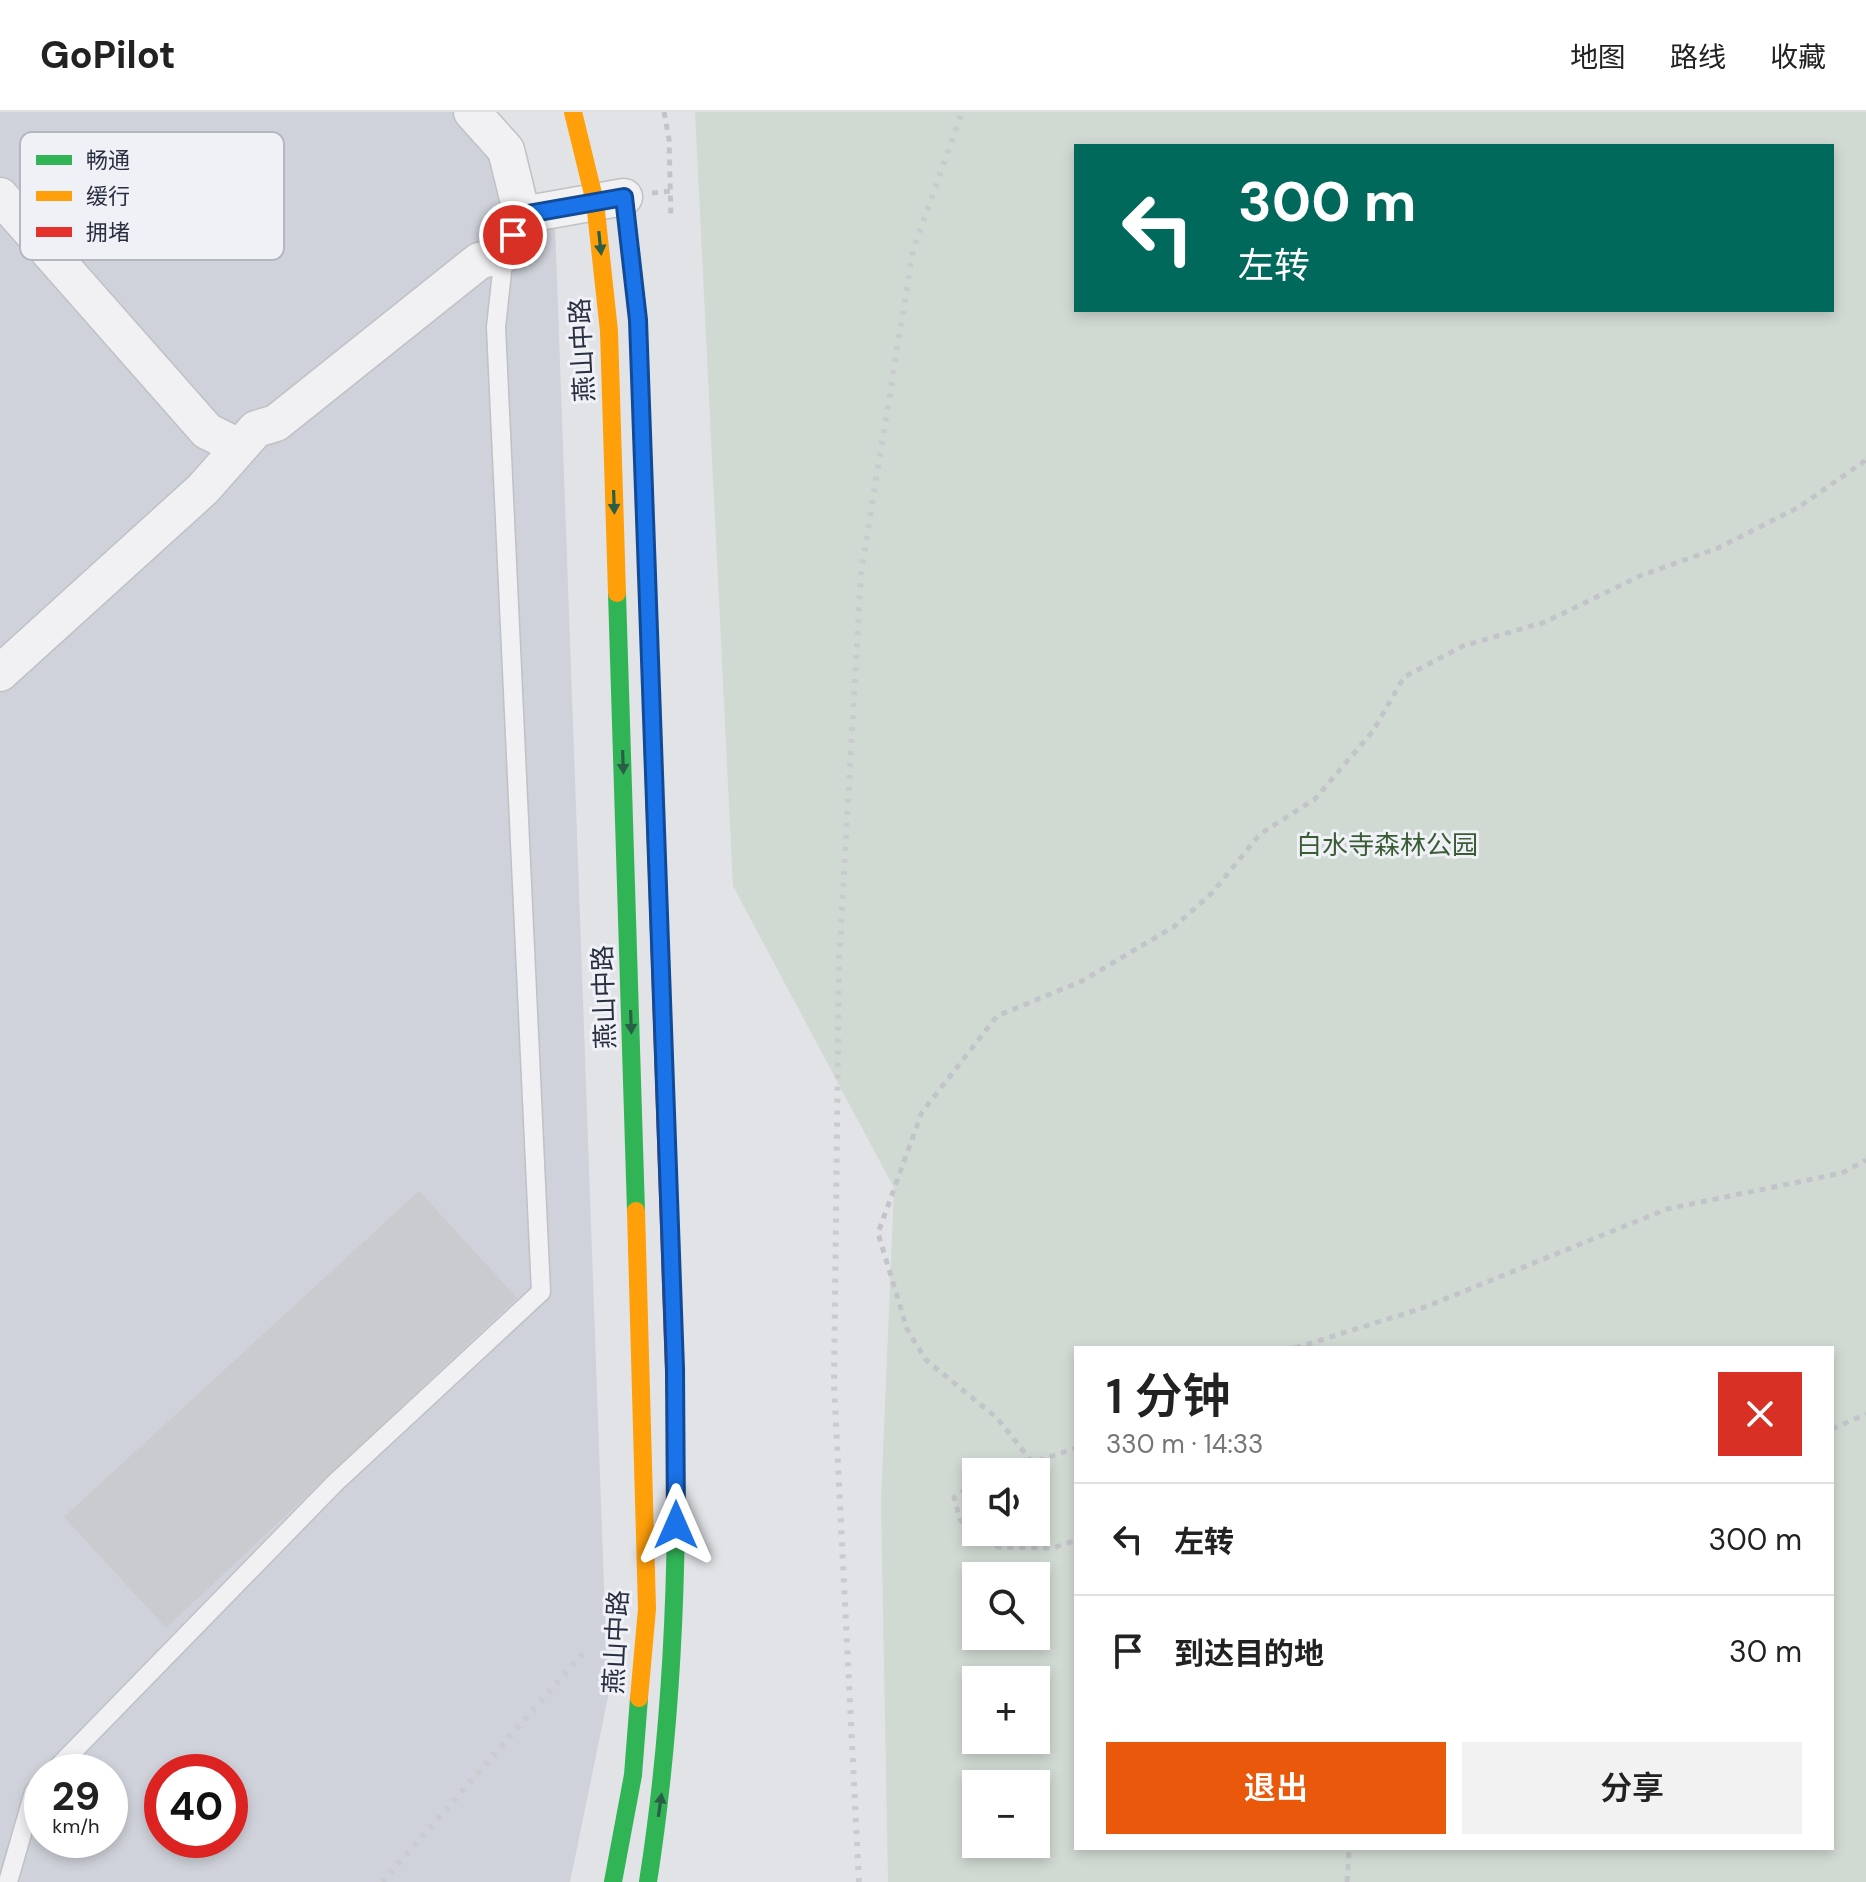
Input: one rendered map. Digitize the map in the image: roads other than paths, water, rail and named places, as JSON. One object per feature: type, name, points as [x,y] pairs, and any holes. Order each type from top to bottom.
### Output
[{"type":"street","points":[[0,673],[203,489],[256,429],[276,423],[479,261],[504,254],[522,215],[506,150],[472,112]]},
{"type":"street","name":"燕山中路","points":[[573,112],[617,198],[609,347],[647,1609],[633,1775],[613,1882]]},
{"type":"street","points":[[0,196],[20,219]]},
{"type":"street","points":[[522,215],[617,198]]},
{"type":"street","points":[[56,260],[207,431],[239,447]]},
{"type":"street","points":[[648,1882],[668,1750],[677,1588],[675,1368],[652,717]]},
{"type":"lane","points":[[71,1754],[335,1483],[541,1292],[496,327],[504,254]]},
{"type":"lane","points":[[8,1882],[24,1827]]},
{"type":"railway","points":[[859,1882],[834,1384],[839,962],[861,573],[913,250],[962,112]]},
{"type":"railway","points":[[382,1882],[586,1650]]},
{"type":"park label","name":"白水寺森林公园","points":[[1387,845]]}]
